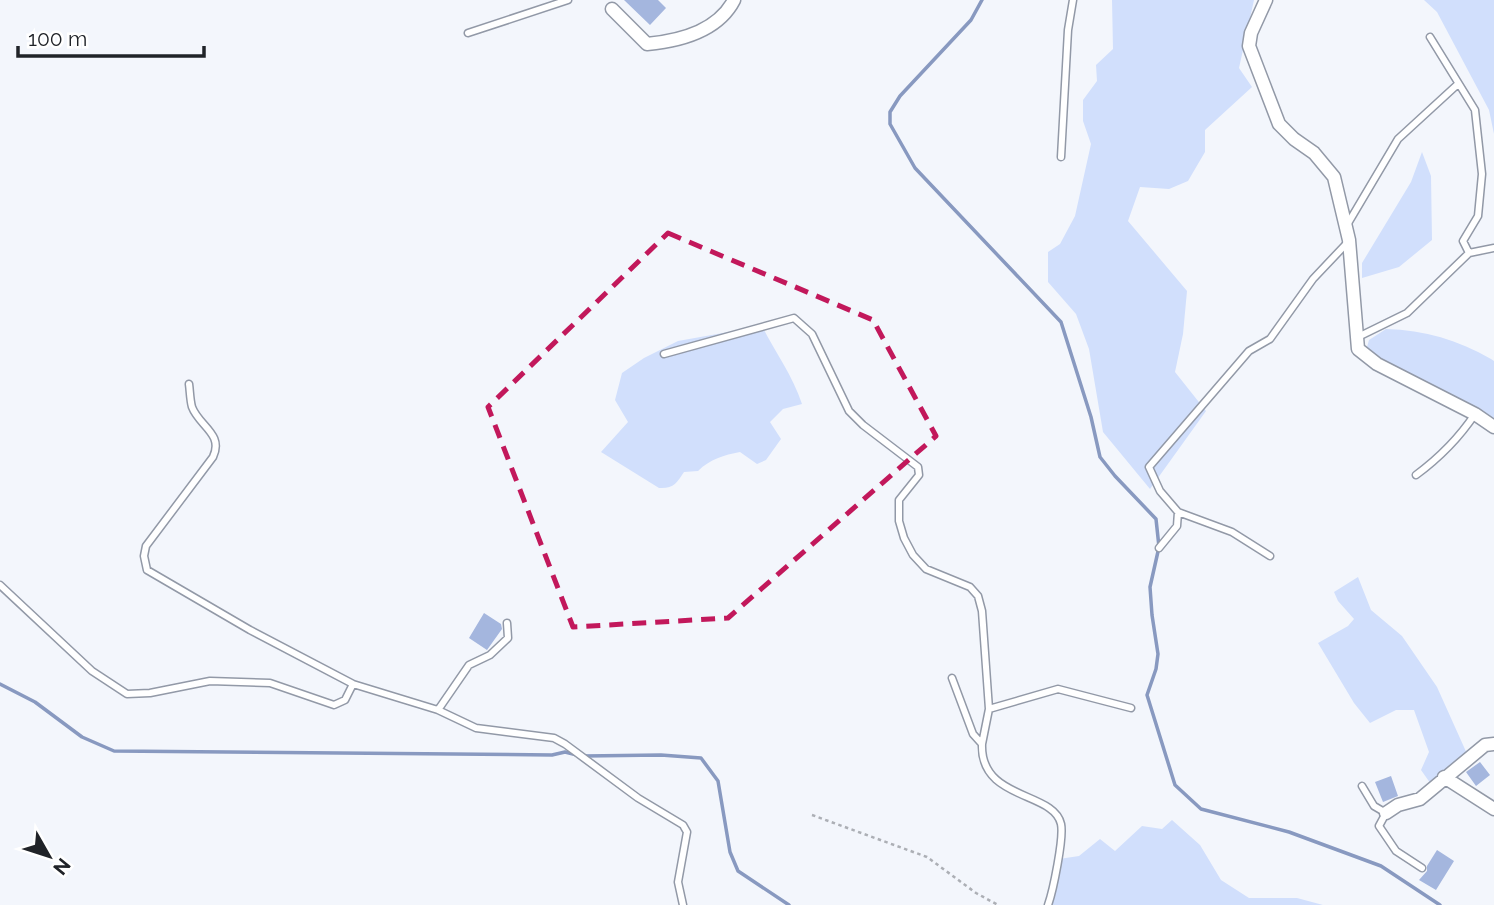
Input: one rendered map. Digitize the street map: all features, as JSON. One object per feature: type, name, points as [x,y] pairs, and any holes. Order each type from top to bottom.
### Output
[{"type":"street","points":[[612,9],[647,44],[674,41],[716,23],[734,0]]},
{"type":"street","points":[[1266,0],[1251,33],[1249,46],[1279,124],[1314,153],[1334,177],[1349,240],[1358,349],[1364,355],[1475,414],[1494,427]]},
{"type":"street","points":[[1386,813],[1398,804],[1420,799],[1485,745],[1494,744]]},
{"type":"street","points":[[1444,777],[1494,809]]},
{"type":"lane","points":[[468,33],[568,0]]},
{"type":"lane","points":[[1061,157],[1068,30],[1073,0]]},
{"type":"lane","points":[[1430,37],[1475,110],[1482,174],[1478,216],[1463,241],[1469,254]]},
{"type":"lane","points":[[1346,226],[1398,139],[1458,84]]},
{"type":"lane","points":[[1270,556],[1232,532],[1178,512],[1160,491],[1149,467],[1249,351],[1270,339],[1313,279],[1349,240]]},
{"type":"lane","points":[[1357,337],[1408,313],[1469,254],[1494,248]]},
{"type":"lane","points":[[664,354],[794,318],[812,334],[849,411],[918,467],[919,475],[899,499],[899,521],[904,538],[913,555],[926,569],[970,587],[978,596],[982,611],[989,709],[981,757],[997,779],[1015,793],[1038,801],[1054,812],[1061,823],[1054,887],[1048,905]]},
{"type":"lane","points":[[189,384],[192,408],[216,438],[217,448],[146,546],[144,556],[148,570],[250,630],[353,684],[438,710],[476,728],[554,738],[638,798],[682,825],[687,832],[678,882],[683,905]]},
{"type":"lane","points":[[1416,475],[1434,462],[1465,430],[1475,414]]},
{"type":"lane","points":[[1159,548],[1177,526],[1178,512]]},
{"type":"lane","points":[[0,585],[92,671],[127,694],[150,693],[210,681],[270,683],[334,705],[345,700],[353,684]]},
{"type":"lane","points":[[438,710],[469,665],[490,655],[508,638],[508,623]]},
{"type":"lane","points":[[952,678],[973,734],[982,744]]},
{"type":"lane","points":[[989,709],[1058,689],[1131,708]]},
{"type":"lane","points":[[1362,786],[1374,806],[1386,813],[1379,826],[1396,851],[1422,868]]},
{"type":"path","points":[[812,815],[927,857],[976,894],[998,905]]},
{"type":"highlighted area","points":[[668,233],[873,320],[936,436],[728,618],[573,627],[488,407]]},
{"type":"shaded area","points":[[1112,0],[1254,0],[1239,68],[1252,87],[1205,130],[1205,152],[1188,181],[1169,189],[1140,187],[1128,221],[1187,291],[1183,334],[1175,372],[1206,411],[1150,489],[1103,432],[1089,349],[1076,314],[1048,282],[1048,252],[1060,244],[1075,216],[1091,144],[1083,121],[1083,100],[1097,81],[1096,65],[1113,49]]},
{"type":"shaded area","points":[[1424,0],[1494,0],[1494,134],[1489,110],[1437,12]]},
{"type":"shaded area","points":[[1422,152],[1431,176],[1432,240],[1399,267],[1362,278],[1362,263],[1411,182]]},
{"type":"shaded area","points":[[762,326],[789,374],[802,404],[783,409],[770,422],[781,439],[766,460],[757,464],[740,452],[728,455],[712,461],[698,471],[684,472],[671,486],[659,488],[601,452],[628,422],[615,400],[622,373],[644,358],[678,341]]},
{"type":"shaded area","points":[[1386,329],[1441,337],[1466,346],[1494,361],[1494,420],[1379,359],[1367,347],[1369,340]]},
{"type":"shaded area","points":[[1358,577],[1371,610],[1402,636],[1437,687],[1468,756],[1433,787],[1421,770],[1429,752],[1414,710],[1396,710],[1370,723],[1354,703],[1318,643],[1348,626],[1354,619],[1338,601],[1334,592]]},
{"type":"shaded area","points":[[1172,820],[1200,845],[1221,880],[1249,898],[1297,898],[1323,905],[1049,905],[1059,859],[1079,856],[1100,839],[1115,851],[1142,826],[1162,829]]},
{"type":"building","points":[[624,0],[658,0],[666,8],[650,25]]},
{"type":"building","points":[[484,613],[501,624],[502,629],[487,650],[469,638]]},
{"type":"building","points":[[1480,762],[1490,775],[1476,786],[1466,772]]},
{"type":"building","points":[[1391,776],[1398,796],[1383,802],[1375,782]]},
{"type":"building","points":[[1437,850],[1454,861],[1436,890],[1419,880],[1427,871],[1427,866]]},
{"type":"waterway","points":[[982,0],[971,20],[900,96],[890,112],[890,124],[915,168],[1061,322],[1091,417],[1100,457],[1156,519],[1159,547],[1150,587],[1158,654],[1147,695],[1175,785],[1201,809],[1289,832],[1381,866],[1440,905]]},
{"type":"waterway","points":[[0,684],[35,702],[82,737],[114,751],[552,755],[565,752],[577,755]]},
{"type":"waterway","points":[[584,756],[661,755],[701,758],[718,781],[730,852],[738,871],[789,905]]}]
